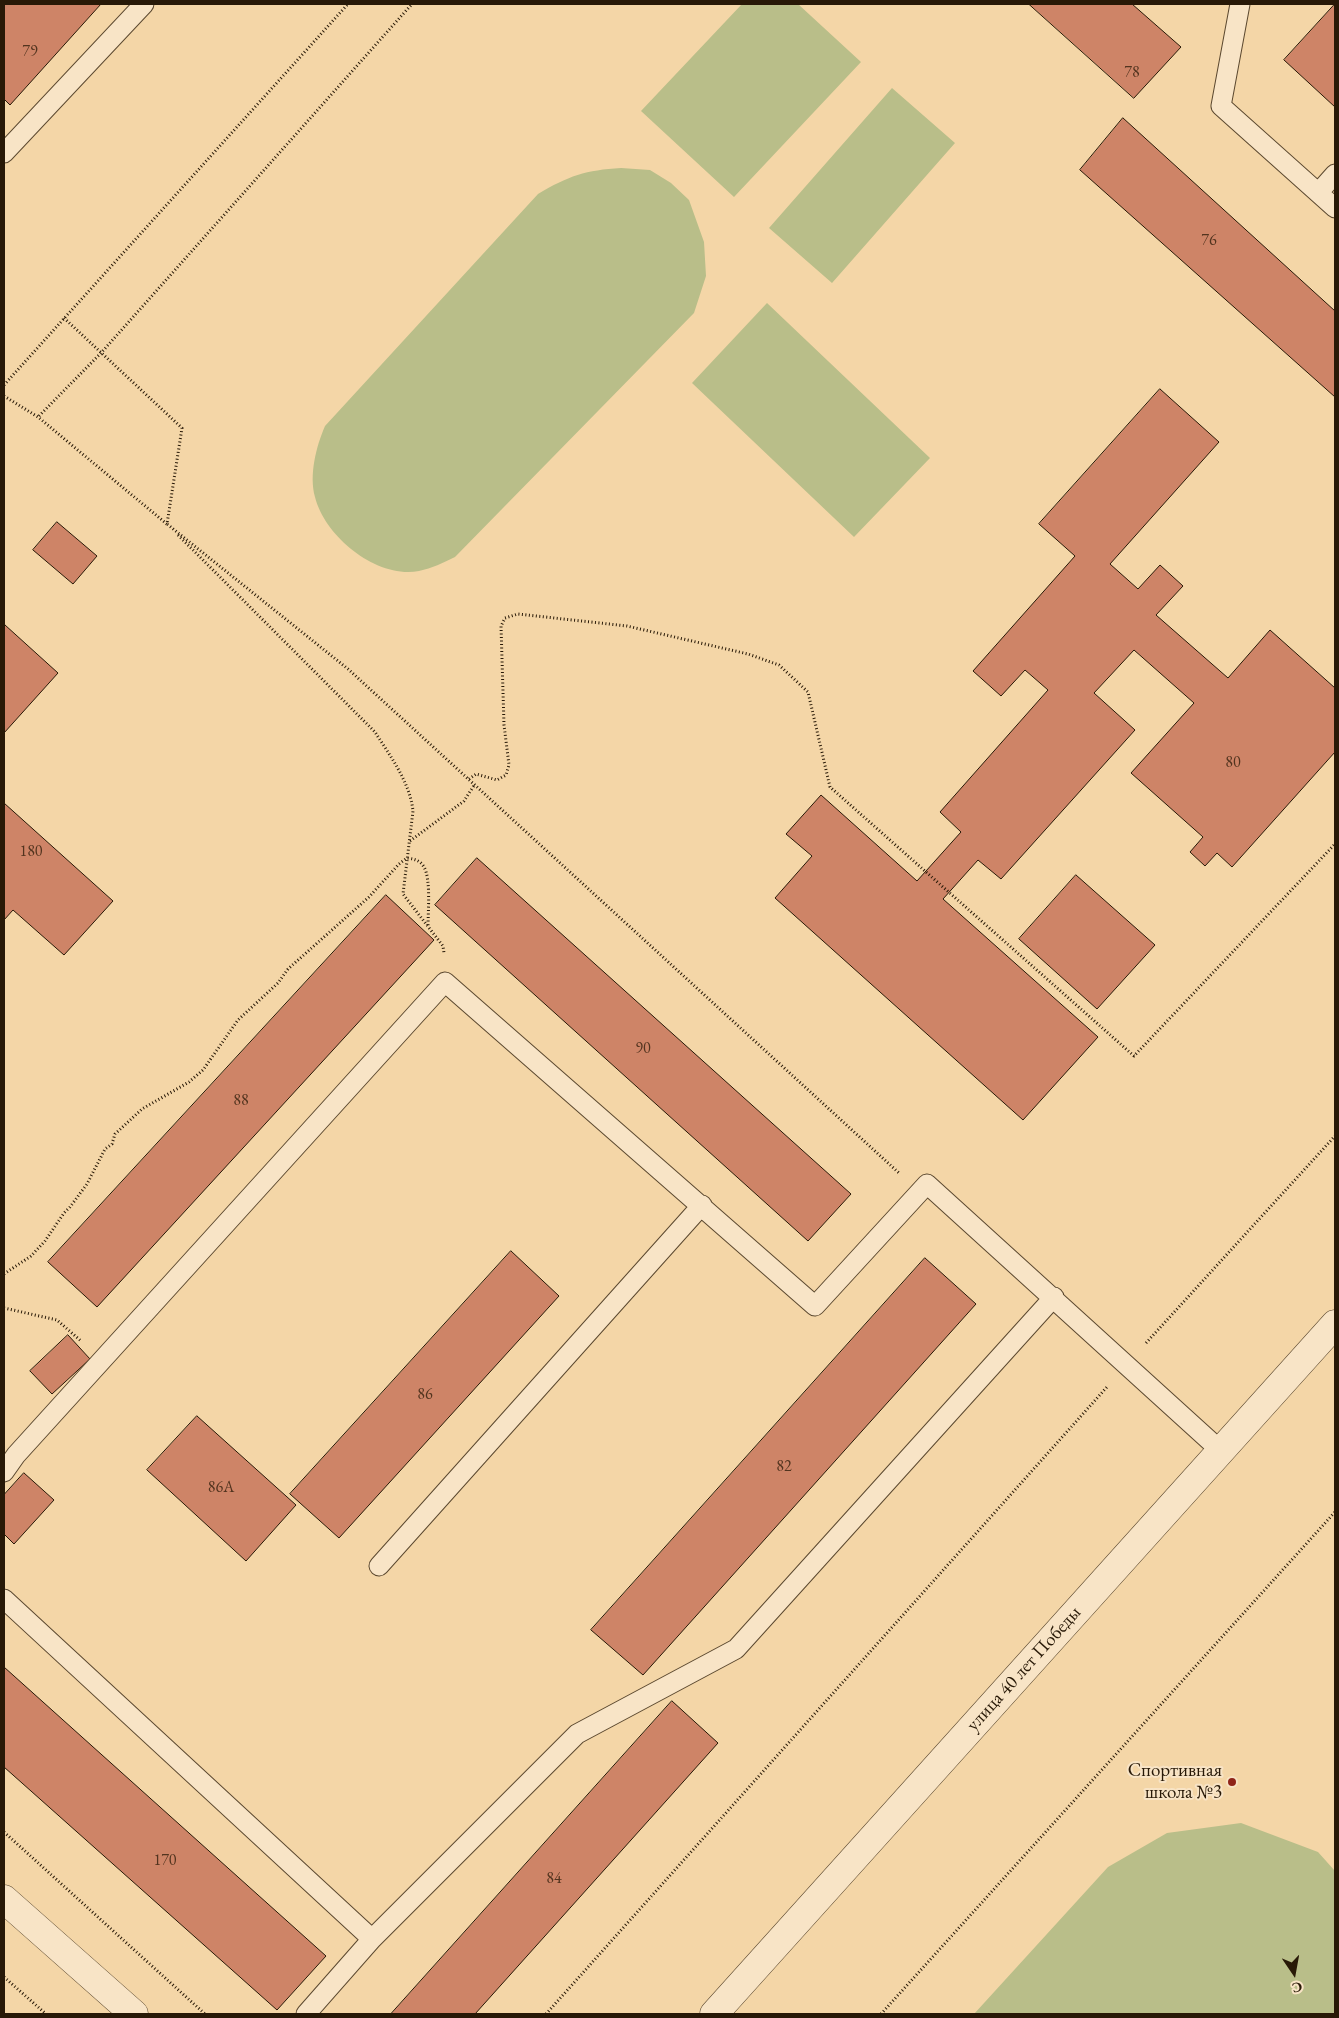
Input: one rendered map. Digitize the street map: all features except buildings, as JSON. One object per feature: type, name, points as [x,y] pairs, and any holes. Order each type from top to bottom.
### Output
[{"type":"street","name":"улица 40 лет Победы","points":[[714,2014],[1335,1324]]},
{"type":"street","points":[[4,1899],[134,2014]]},
{"type":"lane","points":[[4,153],[144,4]]},
{"type":"lane","points":[[1240,4],[1221,106],[1335,208]]},
{"type":"lane","points":[[1318,192],[1335,174]]},
{"type":"lane","points":[[4,1472],[16,1455],[445,982],[702,1205],[815,1306],[927,1184],[1054,1297],[1221,1451]]},
{"type":"lane","points":[[379,1566],[702,1205]]},
{"type":"lane","points":[[306,2014],[372,1940],[577,1734],[736,1649],[1054,1297]]},
{"type":"lane","points":[[4,1599],[372,1940]]},
{"type":"path","points":[[4,385],[348,4]]},
{"type":"path","points":[[38,417],[100,353],[412,4]]},
{"type":"path","points":[[64,318],[182,428],[167,524]]},
{"type":"path","points":[[4,396],[38,417],[167,524],[348,668],[920,1192]]},
{"type":"path","points":[[167,524],[375,732],[398,768],[409,792],[413,811],[404,894],[443,946],[445,982]]},
{"type":"path","points":[[469,779],[476,774],[497,780],[506,775],[509,765],[504,725],[501,636],[501,626],[505,618],[518,614],[627,626],[748,654],[779,665],[808,692],[830,787],[1134,1056],[1335,844]]},
{"type":"path","points":[[409,841],[464,802],[475,784]]},
{"type":"path","points":[[4,1274],[31,1256],[45,1241],[64,1212],[87,1184],[101,1155],[112,1144],[115,1134],[142,1109],[196,1076],[210,1062],[238,1020],[278,982],[288,969],[369,897],[399,864],[408,859],[415,859],[424,865],[427,874],[428,928]]},
{"type":"path","points":[[546,2014],[1127,1364],[1335,1136]]},
{"type":"path","points":[[4,1308],[57,1320],[75,1337],[104,1358]]},
{"type":"path","points":[[881,2014],[1335,1512]]},
{"type":"path","points":[[4,1832],[205,2014]]},
{"type":"path","points":[[4,1976],[46,2014]]},
{"type":"green space","points":[[742,4],[798,4],[861,62],[734,197],[641,111]]},
{"type":"green space","points":[[892,88],[955,143],[832,283],[769,228]]},
{"type":"green space","points":[[621,168],[650,170],[671,183],[689,200],[704,242],[706,276],[694,313],[455,557],[424,570],[403,572],[370,562],[341,540],[330,527],[315,497],[313,488],[314,461],[325,426],[538,194],[587,172]]},
{"type":"green space","points":[[767,303],[930,458],[854,537],[692,383]]},
{"type":"green space","points":[[1241,1823],[1318,1852],[1335,1871],[1335,2014],[974,2014],[1108,1867],[1167,1833]]},
{"type":"place","name":"Спортивная школа №3","points":[[1232,1782]]}]
